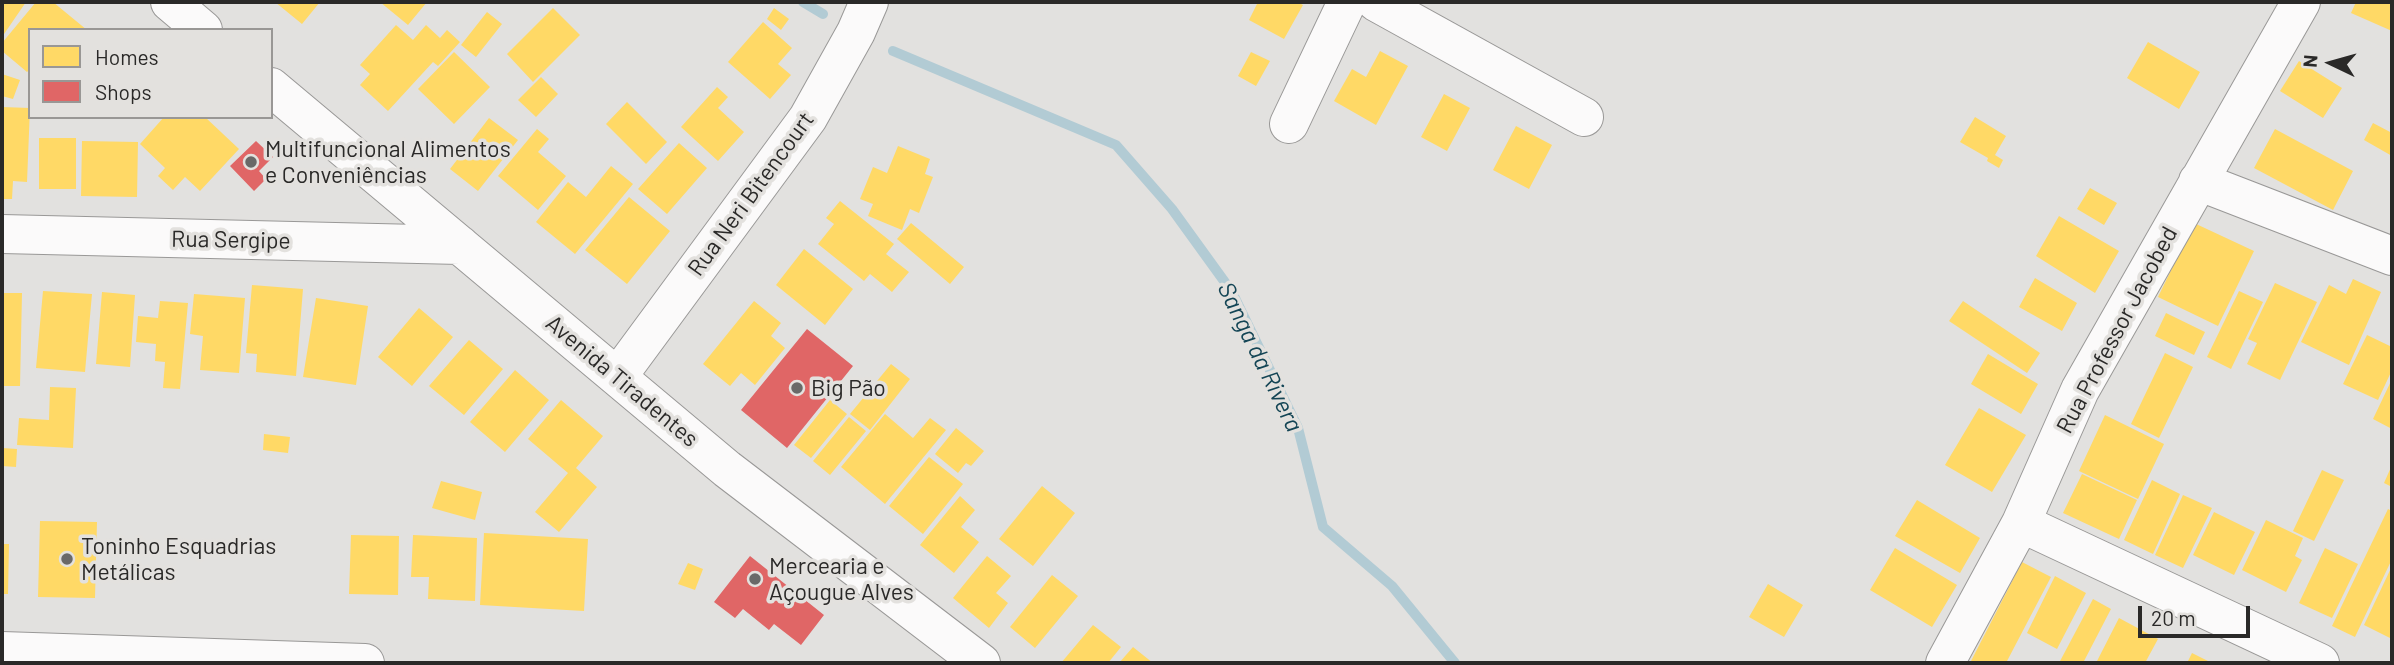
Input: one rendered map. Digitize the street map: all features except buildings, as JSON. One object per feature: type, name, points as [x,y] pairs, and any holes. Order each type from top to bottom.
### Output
[{"type":"street","points":[[170,2],[201,28]]},
{"type":"street","name":"Rua Neri Bitencourt","points":[[618,376],[808,118],[856,32],[869,2]]},
{"type":"street","points":[[1289,124],[1347,2]]},
{"type":"street","points":[[1376,2],[1584,117]]},
{"type":"street","name":"Rua Professor Jacobed","points":[[1945,663],[2021,523],[2080,390],[2301,2]]},
{"type":"street","name":"Avenida Tiradentes","points":[[273,89],[727,469],[981,663]]},
{"type":"street","points":[[2198,181],[2392,256]]},
{"type":"street","name":"Rua Sergipe","points":[[2,234],[460,246]]},
{"type":"street","points":[[2021,523],[2320,663]]},
{"type":"street","points":[[2,651],[365,663]]},
{"type":"waterway","name":"Sanga da Rivera","points":[[803,2],[823,14]]},
{"type":"waterway","name":"Sanga da Rivera","points":[[893,51],[1116,145],[1172,209],[1232,292],[1298,428],[1323,527],[1392,586],[1455,663]]},
{"type":"place","name":"Multifuncional Alimentos e Conveniências","points":[[251,162]]},
{"type":"place","name":"Big Pão","points":[[797,388]]},
{"type":"place","name":"Toninho Esquadrias Metálicas","points":[[67,559]]},
{"type":"place","name":"Mercearia e Açougue Alves","points":[[755,579]]}]
